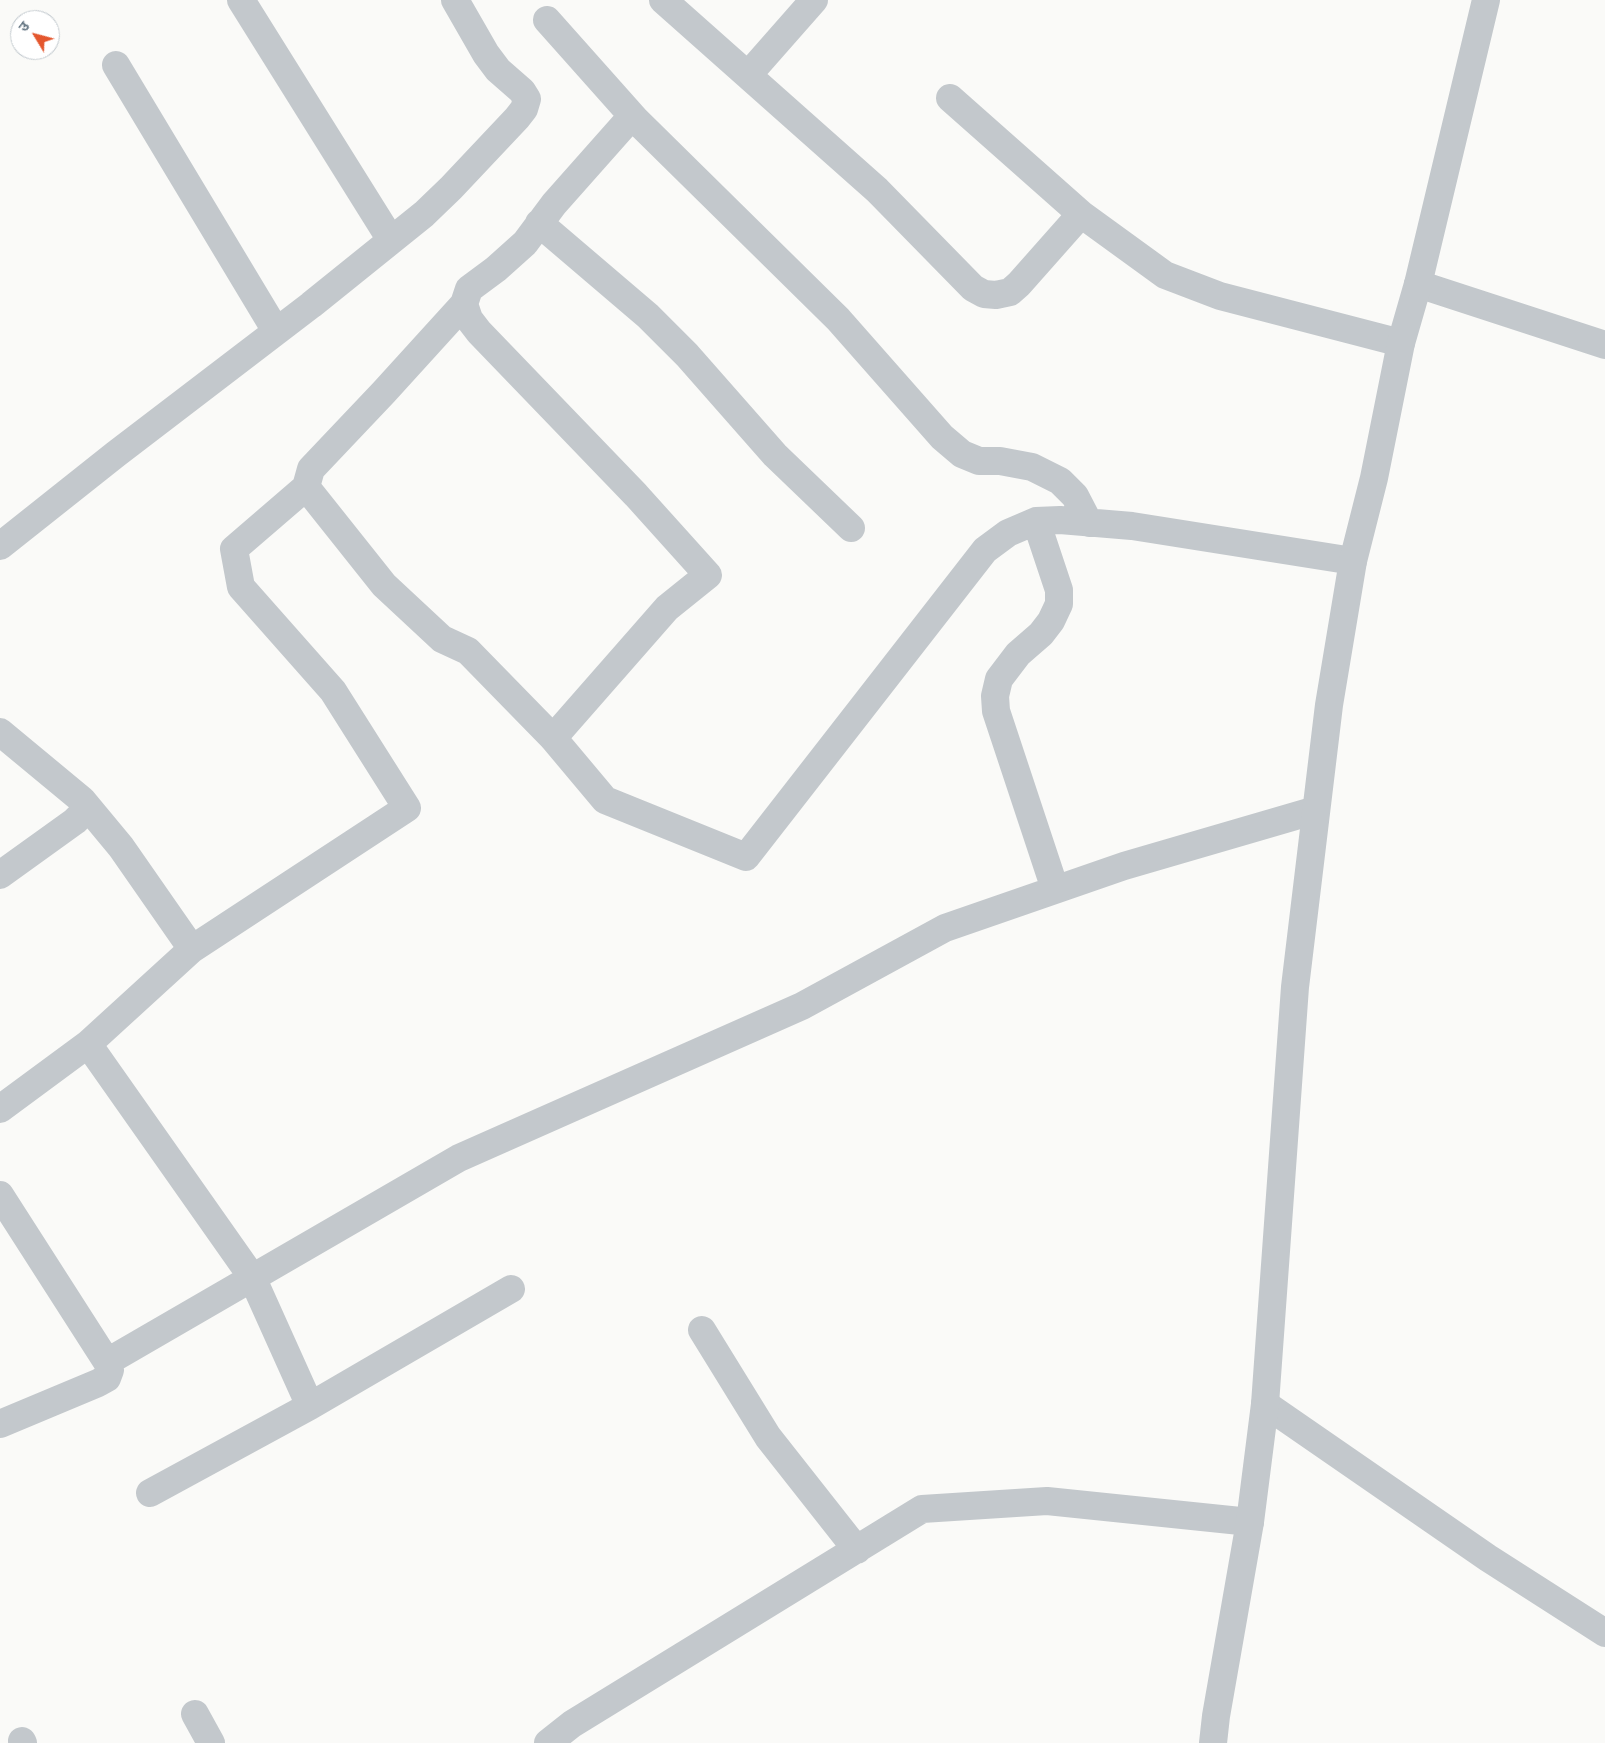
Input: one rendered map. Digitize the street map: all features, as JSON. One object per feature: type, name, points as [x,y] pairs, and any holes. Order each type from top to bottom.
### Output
[{"type":"street","points":[[241,0],[391,240]]},
{"type":"street","points":[[0,546],[424,214],[451,188],[524,109],[527,98],[494,65],[455,0]]},
{"type":"street","points":[[663,0],[877,190],[972,288],[984,294],[996,295],[1010,292],[1081,214]]},
{"type":"street","points":[[748,75],[814,0]]},
{"type":"street","points":[[1212,1743],[1250,1522],[1265,1404],[1295,987],[1329,705],[1353,561],[1374,478],[1401,343],[1418,284],[1486,0]]},
{"type":"street","points":[[547,20],[632,116],[838,319],[942,438],[962,454],[978,461],[1000,461],[1032,467],[1060,481],[1075,496],[1089,523]]},
{"type":"street","points":[[116,65],[276,331]]},
{"type":"street","points":[[950,98],[1081,214],[1165,275],[1220,296],[1401,343]]},
{"type":"street","points":[[0,1109],[88,1044],[192,949],[407,808],[333,691],[241,587],[234,549],[306,487],[311,469],[464,304],[469,289],[525,243],[554,204],[632,116]]},
{"type":"street","points":[[539,223],[648,316],[687,355],[775,455],[851,528]]},
{"type":"street","points":[[1418,284],[1605,345]]},
{"type":"street","points":[[464,304],[469,319],[479,332],[610,468],[708,575],[667,608],[553,738]]},
{"type":"street","points":[[306,487],[384,585],[442,639],[468,651],[553,738],[605,800],[746,858],[985,550],[1008,533],[1036,521],[1060,520],[1132,526],[1353,561]]},
{"type":"street","points":[[1036,521],[1059,590],[1059,604],[1051,621],[1041,634],[1018,654],[999,679],[995,696],[996,711],[1054,889]]},
{"type":"street","points":[[0,732],[82,800],[121,847],[192,949]]},
{"type":"street","points":[[0,875],[76,821],[83,813],[85,805]]},
{"type":"street","points":[[108,1362],[459,1158],[802,1006],[945,928],[1124,866],[1316,810]]},
{"type":"street","points":[[88,1044],[252,1277],[310,1406]]},
{"type":"street","points":[[0,1195],[108,1362],[110,1370],[107,1378],[0,1424]]},
{"type":"street","points":[[150,1493],[310,1406],[512,1289]]},
{"type":"street","points":[[702,1330],[768,1437],[857,1550]]},
{"type":"street","points":[[1265,1404],[1488,1558],[1605,1633]]},
{"type":"street","points":[[548,1743],[572,1724],[922,1509],[1047,1501],[1250,1522]]},
{"type":"street","points":[[196,1714],[211,1743]]}]
